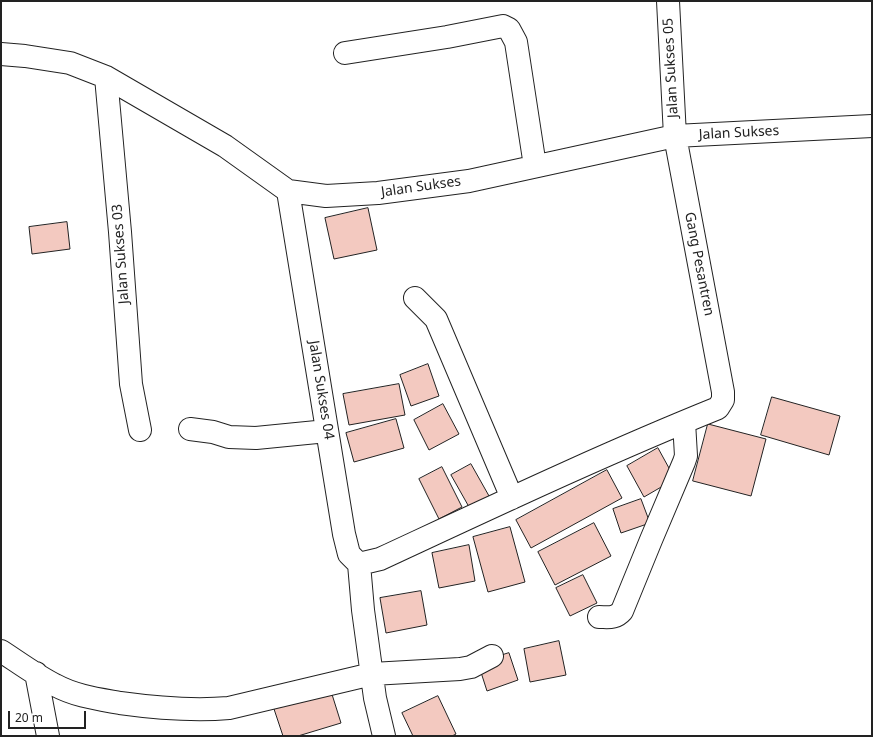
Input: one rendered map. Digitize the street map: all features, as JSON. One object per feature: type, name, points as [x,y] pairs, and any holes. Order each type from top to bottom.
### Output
[{"type":"street","name":"Jalan Sukses 05","points":[[668,1],[675,136]]},
{"type":"street","points":[[345,53],[503,26],[509,29],[516,42],[535,166]]},
{"type":"street","name":"Jalan Sukses","points":[[1,54],[70,63],[106,77],[225,146],[288,191],[326,196],[378,193],[469,181],[675,136],[872,126]]},
{"type":"street","name":"Jalan Sukses 03","points":[[106,77],[120,232],[131,384],[140,430]]},
{"type":"street","name":"Gang Pesantren","points":[[675,136],[723,392],[723,400],[718,408],[684,422]]},
{"type":"street","name":"Jalan Sukses 04","points":[[288,191],[344,534],[349,554],[359,564]]},
{"type":"street","points":[[415,298],[436,319],[512,498]]},
{"type":"street","points":[[384,736],[375,698],[363,610],[359,564],[380,559],[512,498],[684,422],[686,456],[622,611],[617,616],[609,618],[598,617]]},
{"type":"street","points":[[190,429],[213,432],[229,437],[256,438],[327,431]]},
{"type":"street","points":[[1,651],[55,686],[75,694],[96,699],[152,707],[211,710],[230,708],[372,674],[460,669],[471,667],[492,656]]},
{"type":"street","points":[[36,673],[48,736]]},
{"type":"building","points":[[368,208],[377,250],[334,259],[325,218]]},
{"type":"building","points":[[67,222],[70,249],[32,254],[29,227]]},
{"type":"building","points":[[428,364],[439,396],[411,406],[400,375]]},
{"type":"building","points":[[399,384],[405,415],[349,425],[343,394]]},
{"type":"building","points":[[772,397],[840,416],[829,455],[761,435]]},
{"type":"building","points":[[443,404],[459,434],[429,450],[414,420]]},
{"type":"building","points":[[396,419],[404,448],[354,462],[346,433]]},
{"type":"building","points":[[708,424],[766,439],[751,496],[693,481]]},
{"type":"building","points":[[658,448],[675,479],[644,497],[627,466]]},
{"type":"building","points":[[471,464],[493,503],[473,514],[451,475]]},
{"type":"building","points":[[442,467],[462,507],[439,519],[419,479]]},
{"type":"building","points":[[607,470],[622,498],[531,548],[516,520]]},
{"type":"building","points":[[641,499],[650,523],[621,533],[613,509]]},
{"type":"building","points":[[594,523],[611,556],[555,585],[538,552]]},
{"type":"building","points":[[510,527],[525,582],[488,592],[473,537]]},
{"type":"building","points":[[469,545],[475,581],[439,588],[432,553]]},
{"type":"building","points":[[583,575],[597,603],[570,616],[556,588]]},
{"type":"building","points":[[421,591],[427,625],[386,633],[380,598]]},
{"type":"building","points":[[559,641],[566,675],[530,682],[524,649]]},
{"type":"building","points":[[509,653],[518,680],[487,691],[478,663]]},
{"type":"building","points":[[330,688],[341,723],[298,736],[283,736],[273,706]]},
{"type":"building","points":[[438,696],[456,734],[452,736],[413,736],[402,713]]}]
